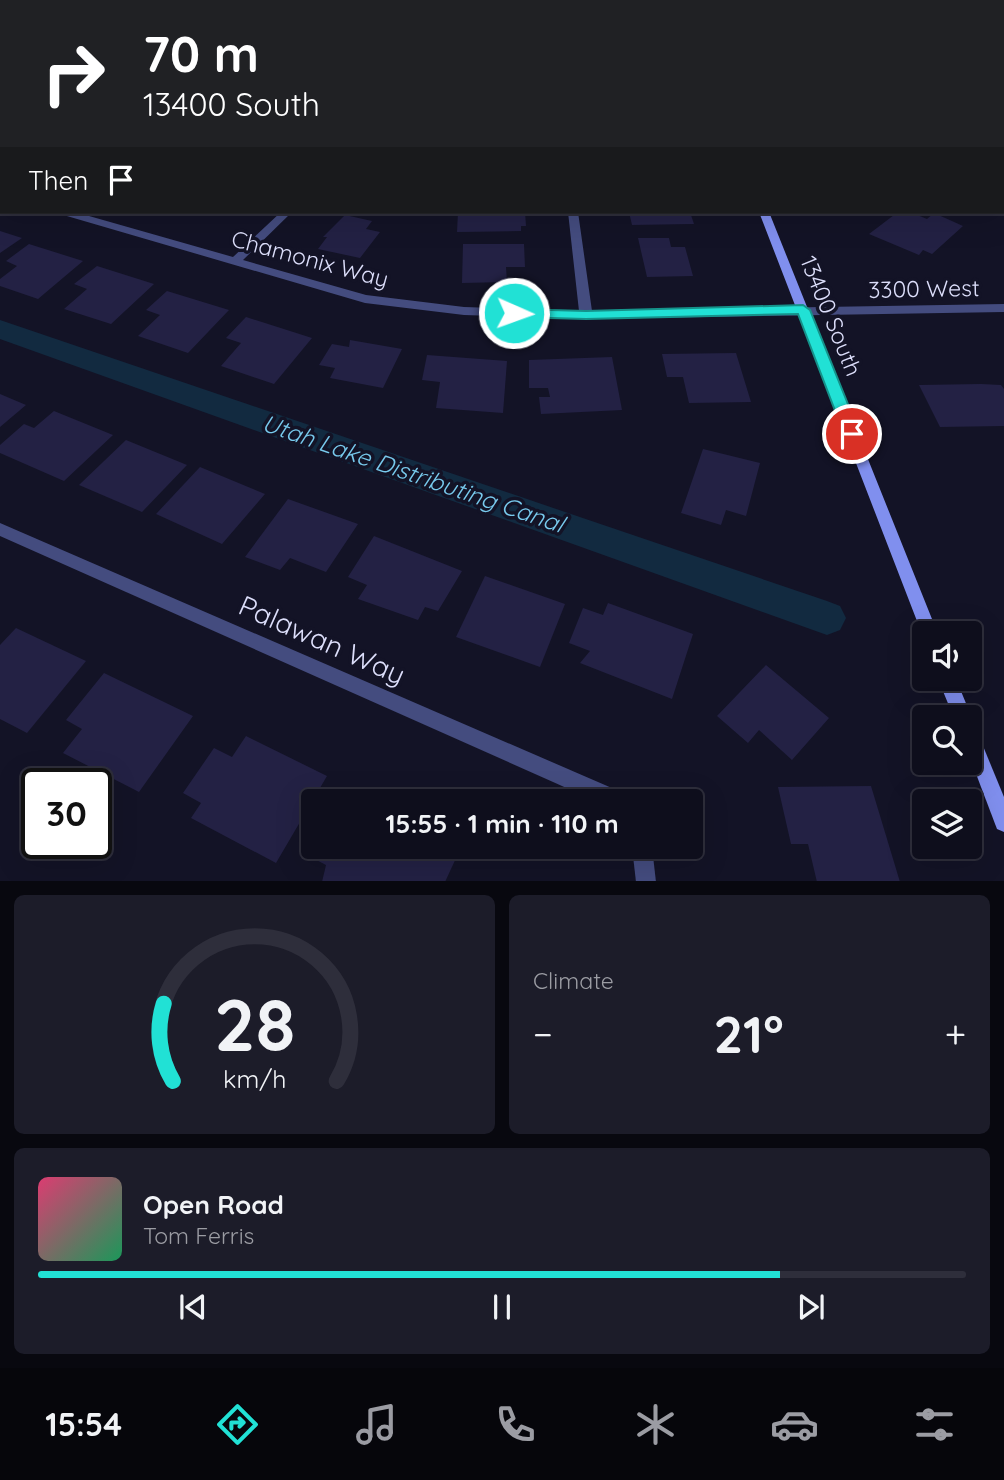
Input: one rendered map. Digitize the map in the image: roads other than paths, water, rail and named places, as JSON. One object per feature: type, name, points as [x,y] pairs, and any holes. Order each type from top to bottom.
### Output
[{"type":"main road","name":"13400 South","points":[[765,214],[925,621]]},
{"type":"main road","points":[[982,766],[1004,822]]},
{"type":"street","name":"Chamonix Way","points":[[71,214],[365,299],[464,311],[586,315],[803,310]]},
{"type":"street","points":[[236,261],[285,214]]},
{"type":"street","points":[[573,214],[586,315]]},
{"type":"street","name":"3300 West","points":[[803,310],[859,312],[1004,308]]},
{"type":"street","name":"Palawan Way","points":[[0,529],[591,789]]},
{"type":"street","points":[[643,859],[646,881]]},
{"type":"waterway","name":"Utah Lake Distributing Canal","points":[[0,329],[827,618]]}]
